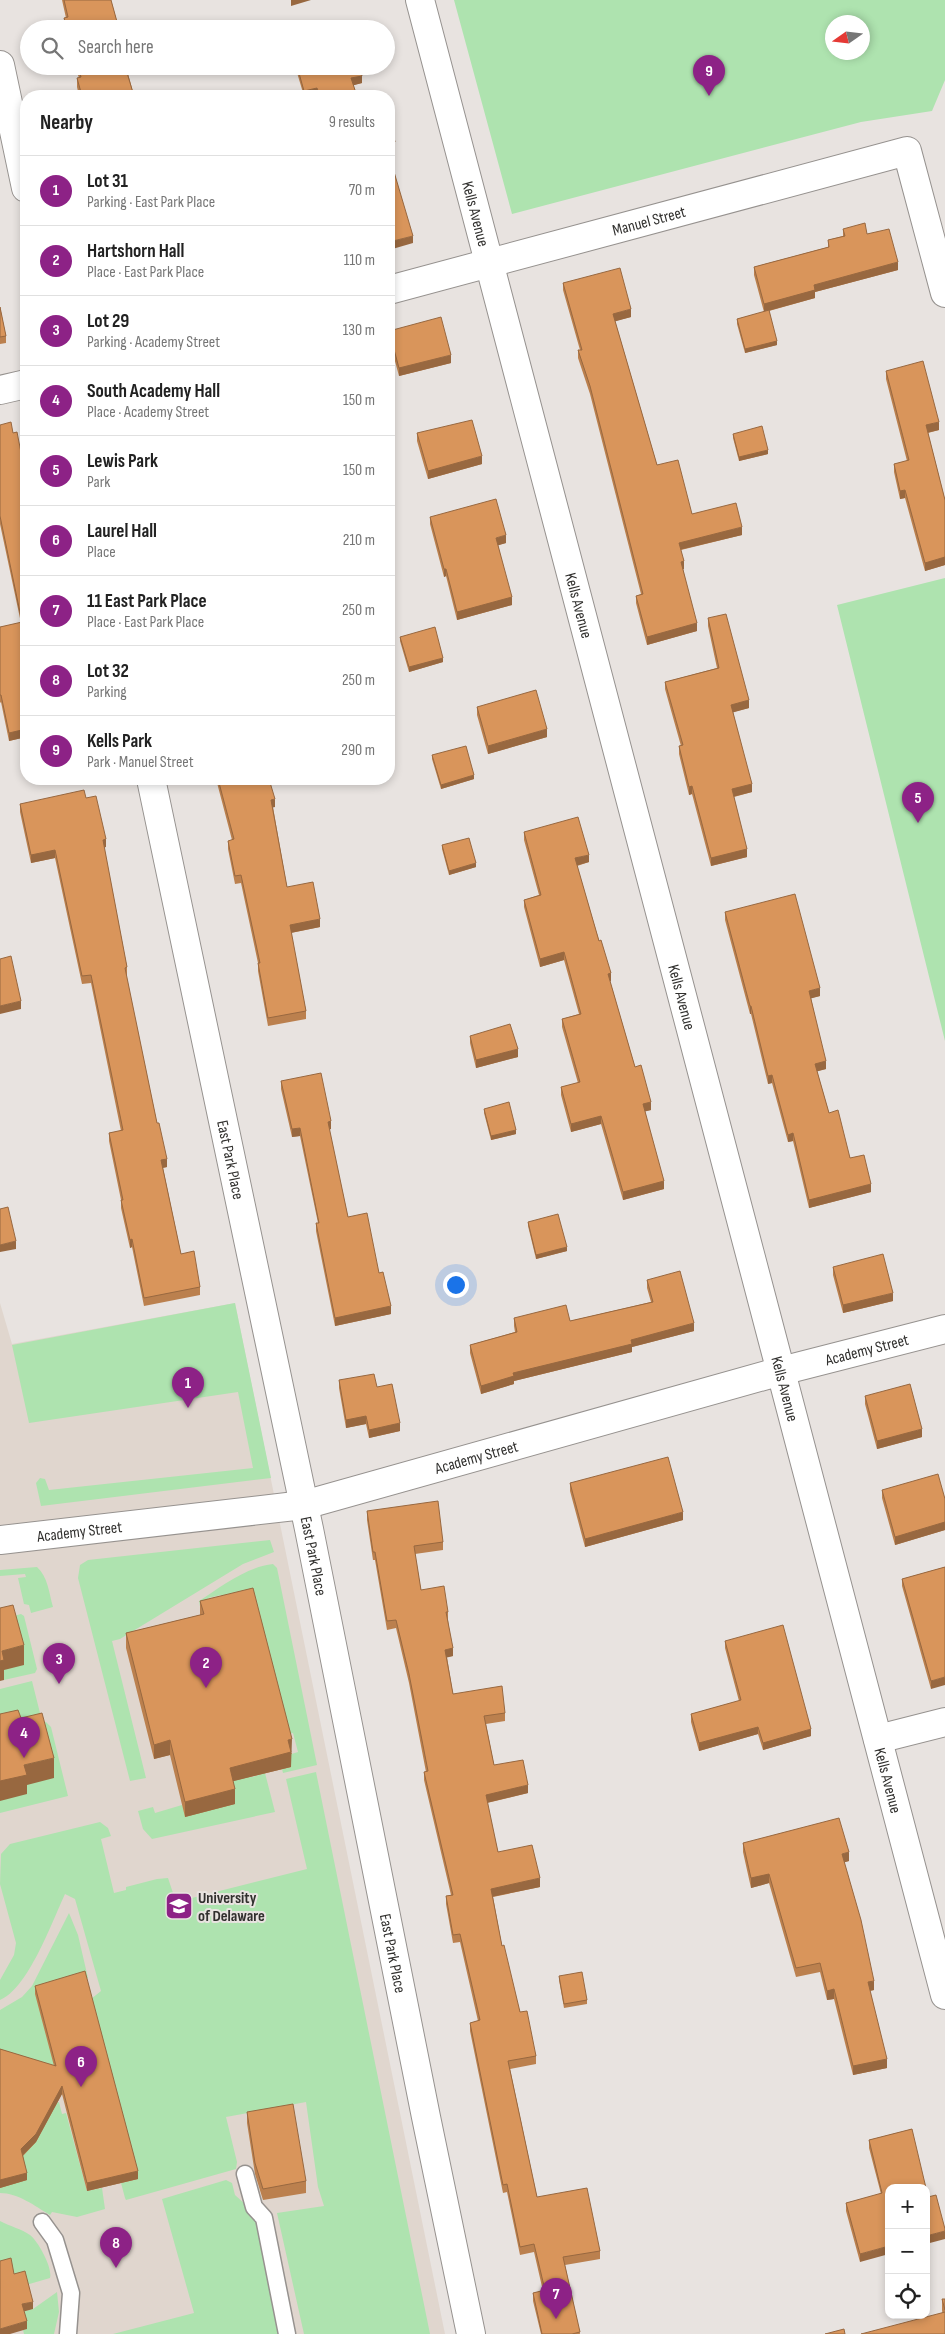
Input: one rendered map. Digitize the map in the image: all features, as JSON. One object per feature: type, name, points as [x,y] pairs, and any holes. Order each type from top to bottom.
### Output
[{"type":"street","name":"Kells Avenue","points":[[420,0],[945,1995]]},
{"type":"street","points":[[0,65],[20,160]]},
{"type":"street","name":"Manuel Street","points":[[395,288],[907,151],[945,293]]},
{"type":"street","points":[[0,390],[20,385]]},
{"type":"street","name":"East Park Place","points":[[152,785],[304,1505],[471,2334]]},
{"type":"street","name":"Academy Street","points":[[0,1540],[304,1505],[781,1371],[945,1329]]},
{"type":"street","points":[[878,1740],[945,1722]]},
{"type":"lane","points":[[244,2174],[254,2207],[264,2218],[288,2334]]},
{"type":"lane","points":[[42,2222],[55,2240],[72,2293],[68,2334]]},
{"type":"shaded area","name":"University of Delaware","points":[[0,1303],[12,1344],[235,1303],[445,2334],[0,2334]]},
{"type":"green space","points":[[454,0],[945,0],[945,80],[932,111],[861,122],[512,214]]},
{"type":"green space","points":[[945,578],[945,1041],[837,605]]},
{"type":"green space","points":[[235,1303],[271,1478],[41,1506],[36,1483],[40,1478],[45,1479],[49,1490],[253,1468],[238,1392],[29,1423],[12,1345]]},
{"type":"green space","points":[[270,1540],[274,1552],[243,1564],[120,1639],[112,1641],[146,1778],[130,1781],[78,1578],[80,1565],[88,1560]]},
{"type":"green space","points":[[273,1564],[277,1568],[317,1765],[283,1773],[282,1769],[291,1767],[288,1755],[298,1752],[293,1733],[284,1735],[221,1595],[208,1598],[210,1609],[201,1612],[199,1601],[244,1573]]},
{"type":"green space","points":[[37,1567],[46,1580],[53,1607],[31,1613],[29,1605],[24,1604],[18,1578],[26,1577],[25,1574],[0,1576],[0,1570]]},
{"type":"green space","points":[[21,1614],[24,1616],[37,1669],[35,1673],[4,1680],[2,1671],[2,1619]]},
{"type":"green space","points":[[32,1681],[41,1717],[0,1727],[0,1689]]},
{"type":"green space","points":[[46,1722],[51,1727],[68,1796],[0,1813],[0,1801],[18,1729]]},
{"type":"green space","points":[[226,1767],[252,1777],[265,1773],[275,1812],[152,1839],[143,1829],[138,1811],[153,1807],[155,1813],[182,1805],[186,1817]]},
{"type":"green space","points":[[316,1772],[430,2334],[304,2334],[277,2213],[324,2206],[318,2187],[306,2102],[226,2117],[237,2162],[236,2169],[126,2200],[121,2183],[138,2179],[91,1999],[101,1991],[75,1899],[65,1894],[29,1969],[20,1983],[0,2000],[0,1980],[14,1955],[16,1943],[0,1884],[1,1854],[10,1844],[100,1822],[108,1828],[111,1836],[101,1839],[114,1893],[126,1890],[126,1887],[168,1878],[176,1902],[307,1869],[286,1779]]},
{"type":"green space","points":[[69,1913],[78,1935],[88,1978],[85,1979],[55,2072],[0,2058],[0,2010],[22,1997],[32,1986]]},
{"type":"green space","points":[[59,2102],[62,2114],[66,2113],[87,2191],[102,2188],[105,2209],[77,2217],[52,2212],[50,2215],[20,2198],[0,2193],[0,2188],[21,2157],[46,2106]]},
{"type":"green space","points":[[226,2180],[232,2183],[235,2195],[257,2215],[279,2334],[113,2334],[194,2313],[162,2199]]},
{"type":"green space","points":[[0,2221],[23,2231],[33,2238],[47,2262],[50,2278],[26,2285],[0,2269]]},
{"type":"green space","points":[[57,2292],[59,2312],[54,2334],[24,2334],[23,2330],[27,2329],[22,2312],[33,2309]]},
{"type":"building","points":[[64,0],[111,0],[117,20],[65,20],[64,18],[68,17]]},
{"type":"building","points":[[80,75],[128,75],[132,90],[80,90],[77,78],[81,77]]},
{"type":"building","points":[[300,75],[362,76],[351,78],[355,90],[318,90],[317,88],[304,90]]},
{"type":"building","points":[[395,175],[413,236],[395,240]]},
{"type":"building","points":[[865,223],[867,234],[889,229],[898,262],[814,285],[815,290],[764,304],[754,267],[829,247],[828,240],[845,236],[843,229]]},
{"type":"building","points":[[620,268],[631,309],[613,314],[657,465],[678,460],[692,514],[736,503],[742,527],[679,543],[684,561],[681,562],[697,623],[647,637],[636,596],[643,594],[590,386],[578,350],[582,350],[563,283]]},
{"type":"building","points":[[0,307],[6,336],[0,337]]},
{"type":"building","points":[[769,310],[777,341],[745,349],[737,319]]},
{"type":"building","points":[[441,317],[451,355],[399,368],[395,353],[395,329]]},
{"type":"building","points":[[923,361],[939,422],[926,425],[945,500],[945,557],[925,563],[905,490],[900,491],[894,464],[909,460],[886,371]]},
{"type":"building","points":[[472,420],[482,456],[428,471],[417,433]]},
{"type":"building","points":[[11,422],[13,433],[17,432],[20,447],[20,612],[0,516],[0,425]]},
{"type":"building","points":[[762,426],[768,450],[739,457],[733,434]]},
{"type":"building","points":[[496,499],[506,535],[496,538],[512,597],[457,612],[430,517]]},
{"type":"building","points":[[726,614],[749,700],[731,705],[752,784],[732,789],[747,849],[711,858],[692,786],[689,787],[679,746],[683,745],[665,682],[719,668],[708,618]]},
{"type":"building","points":[[20,622],[20,730],[9,733],[0,695],[0,627]]},
{"type":"building","points":[[435,627],[443,658],[409,667],[400,637]]},
{"type":"building","points":[[536,690],[547,729],[488,746],[477,707]]},
{"type":"building","points":[[466,746],[474,775],[441,785],[432,755]]},
{"type":"building","points":[[220,785],[271,785],[275,799],[271,800],[287,887],[313,882],[320,919],[290,925],[306,1011],[268,1018],[258,963],[260,963],[241,875],[235,876],[228,841],[234,839]]},
{"type":"building","points":[[84,790],[86,798],[96,796],[106,839],[103,840],[127,967],[125,968],[157,1123],[159,1123],[167,1159],[161,1160],[181,1254],[194,1251],[200,1287],[144,1298],[132,1239],[130,1240],[121,1200],[123,1200],[109,1133],[123,1130],[91,975],[82,976],[55,850],[31,855],[20,804]]},
{"type":"building","points":[[578,817],[589,855],[575,858],[599,941],[601,940],[611,973],[608,974],[635,1067],[641,1065],[651,1102],[643,1104],[664,1181],[623,1192],[601,1116],[571,1124],[561,1087],[580,1082],[562,1019],[581,1014],[564,952],[540,959],[524,900],[541,895],[524,832]]},
{"type":"building","points":[[469,838],[476,863],[449,871],[442,845]]},
{"type":"building","points":[[795,894],[820,988],[809,991],[826,1061],[815,1064],[829,1113],[838,1110],[850,1158],[864,1155],[871,1184],[809,1200],[793,1133],[788,1135],[772,1075],[768,1076],[725,912]]},
{"type":"building","points":[[11,956],[21,1001],[0,1006],[0,959]]},
{"type":"building","points":[[510,1024],[518,1049],[476,1060],[470,1036]]},
{"type":"building","points":[[321,1073],[331,1121],[328,1122],[348,1217],[367,1213],[379,1273],[383,1272],[391,1306],[335,1318],[300,1128],[292,1129],[281,1081]]},
{"type":"building","points":[[509,1102],[516,1130],[491,1136],[484,1109]]},
{"type":"building","points":[[8,1207],[16,1241],[0,1245],[0,1209]]},
{"type":"building","points":[[558,1214],[567,1247],[536,1255],[528,1222]]},
{"type":"building","points":[[883,1254],[893,1293],[843,1305],[833,1267]]},
{"type":"building","points":[[680,1271],[694,1323],[631,1340],[632,1344],[513,1373],[514,1376],[481,1386],[470,1345],[517,1332],[514,1318],[566,1305],[570,1321],[653,1302],[647,1280]]},
{"type":"building","points":[[374,1374],[377,1387],[392,1384],[400,1423],[369,1430],[366,1416],[346,1420],[339,1380]]},
{"type":"building","points":[[910,1384],[922,1429],[877,1441],[865,1396]]},
{"type":"building","points":[[668,1457],[683,1512],[585,1539],[570,1483]]},
{"type":"building","points":[[938,1474],[945,1499],[945,1522],[895,1537],[882,1490]]},
{"type":"building","points":[[438,1501],[443,1542],[414,1546],[421,1590],[444,1586],[448,1612],[446,1612],[453,1648],[445,1650],[453,1694],[502,1686],[505,1713],[484,1716],[494,1765],[523,1760],[528,1785],[486,1795],[498,1852],[532,1845],[540,1878],[491,1889],[502,1946],[504,1945],[520,2012],[527,2011],[536,2056],[508,2061],[537,2197],[587,2188],[600,2251],[563,2257],[580,2332],[572,2334],[542,2334],[533,2293],[545,2290],[534,2244],[520,2247],[507,2184],[503,2185],[470,2023],[480,2020],[460,1934],[453,1935],[446,1896],[453,1895],[424,1772],[428,1771],[409,1674],[396,1620],[387,1621],[375,1552],[373,1552],[367,1511]]},
{"type":"building","points":[[945,1567],[945,1677],[931,1681],[902,1579]]},
{"type":"building","points":[[253,1588],[292,1739],[288,1740],[291,1752],[230,1768],[235,1789],[185,1802],[170,1740],[154,1745],[126,1633],[204,1614],[200,1601]]},
{"type":"building","points":[[13,1605],[24,1645],[2,1651],[4,1660],[0,1661],[0,1608]]},
{"type":"building","points":[[783,1625],[811,1729],[763,1743],[758,1727],[699,1743],[691,1714],[741,1700],[725,1641]]},
{"type":"building","points":[[18,1710],[21,1718],[42,1713],[54,1758],[24,1765],[27,1775],[0,1781],[0,1714]]},
{"type":"building","points":[[839,1818],[849,1852],[842,1854],[861,1920],[874,1981],[868,1982],[887,2059],[853,2066],[834,1989],[827,1991],[820,1963],[796,1968],[769,1874],[751,1878],[743,1843]]},
{"type":"building","points":[[85,1971],[138,2171],[87,2183],[62,2086],[36,2134],[21,2149],[27,2173],[0,2180],[0,2049],[56,2066],[35,1986]]},
{"type":"building","points":[[582,1972],[587,2000],[564,2004],[559,1976]]},
{"type":"building","points":[[293,2104],[306,2181],[263,2189],[255,2163],[247,2112]]},
{"type":"building","points":[[912,2129],[925,2184],[885,2184],[885,2247],[860,2254],[846,2203],[882,2193],[869,2140]]},
{"type":"building","points":[[936,2195],[945,2231],[930,2235],[930,2196]]},
{"type":"building","points":[[11,2258],[14,2274],[25,2271],[33,2302],[22,2304],[27,2321],[0,2329],[0,2261]]},
{"type":"building","points":[[942,2299],[945,2299],[945,2310]]},
{"type":"building","points":[[945,2312],[945,2334],[861,2334],[918,2319],[930,2319],[930,2316]]},
{"type":"building","points":[[844,2329],[845,2334],[825,2334]]},
{"type":"place","name":"Kells Park","points":[[709,96]]},
{"type":"place","name":"Lewis Park","points":[[918,823]]},
{"type":"place","name":"Lot 31","points":[[188,1408]]},
{"type":"place","name":"Lot 29","points":[[59,1684]]},
{"type":"place","name":"Hartshorn Hall","points":[[206,1688]]},
{"type":"place","name":"South Academy Hall","points":[[24,1758]]},
{"type":"place","name":"University of Delaware","points":[[179,1906]]},
{"type":"place","name":"Laurel Hall","points":[[81,2087]]},
{"type":"place","name":"Lot 32","points":[[116,2268]]},
{"type":"place","name":"11 East Park Place","points":[[556,2319]]}]
